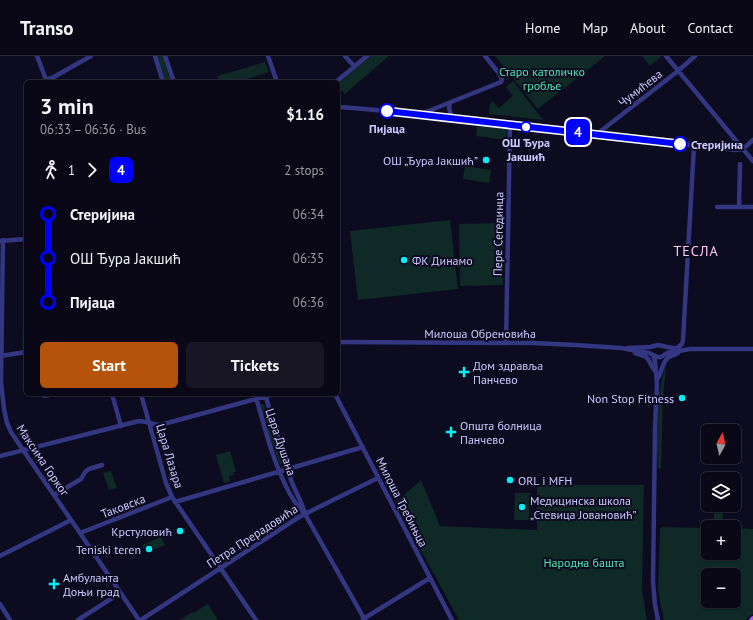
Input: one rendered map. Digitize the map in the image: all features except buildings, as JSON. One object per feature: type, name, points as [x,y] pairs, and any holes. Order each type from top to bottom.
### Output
[{"type":"street","points":[[37,56],[46,80]]},
{"type":"street","points":[[48,80],[91,56]]},
{"type":"street","points":[[155,56],[162,80]]},
{"type":"street","points":[[165,56],[173,80]]},
{"type":"street","points":[[268,56],[276,80]]},
{"type":"street","points":[[346,56],[354,66]]},
{"type":"street","points":[[339,80],[367,56]]},
{"type":"street","points":[[419,115],[501,82],[502,80],[498,72],[484,56]]},
{"type":"street","points":[[666,56],[753,161]]},
{"type":"street","name":"Чумићева","points":[[597,134],[695,56]]},
{"type":"street","points":[[450,103],[449,108],[452,118]]},
{"type":"street","points":[[340,107],[736,150],[743,149],[753,140]]},
{"type":"street","name":"Пере Сегединца","points":[[506,343],[510,125]]},
{"type":"street","points":[[677,348],[682,344],[683,340],[694,146]]},
{"type":"street","points":[[739,207],[740,164]]},
{"type":"street","points":[[717,207],[753,207]]},
{"type":"street","points":[[1,240],[24,239]]},
{"type":"street","name":"Максима Горког","points":[[1,240],[1,382],[6,417],[11,432],[120,593],[140,620]]},
{"type":"street","name":"Милоша Обреновића","points":[[340,342],[533,343],[621,348]]},
{"type":"street","points":[[621,348],[647,348],[658,344],[662,346],[690,349],[753,349]]},
{"type":"street","points":[[654,346],[652,350],[655,361],[657,384],[653,582],[658,620]]},
{"type":"street","points":[[657,384],[661,360],[665,350],[662,346]]},
{"type":"street","points":[[621,348],[648,358],[656,373]]},
{"type":"street","points":[[658,378],[665,360],[668,357],[690,349]]},
{"type":"street","points":[[628,350],[647,352],[658,357],[667,353],[683,351]]},
{"type":"street","points":[[1,356],[24,352]]},
{"type":"street","points":[[113,396],[122,426]]},
{"type":"street","name":"Цара Лазара","points":[[142,396],[164,477],[172,497],[256,620]]},
{"type":"street","points":[[0,456],[142,421],[160,425],[256,396]]},
{"type":"street","name":"Цара Душана","points":[[256,396],[279,472],[300,510],[305,514]]},
{"type":"street","name":"Цара Душана","points":[[266,396],[288,469],[305,514],[364,619]]},
{"type":"street","name":"Милоша Требињца","points":[[336,396],[452,620]]},
{"type":"street","points":[[175,502],[363,447]]},
{"type":"street","points":[[54,495],[81,479],[85,472],[89,469],[102,465]]},
{"type":"street","name":"Петра Прерадовића","points":[[140,620],[305,514],[378,478]]},
{"type":"street","name":"Таковска","points":[[80,533],[172,497]]},
{"type":"street","points":[[0,556],[71,520]]},
{"type":"street","points":[[364,619],[430,578]]},
{"type":"street","points":[[78,620],[120,593]]},
{"type":"street","points":[[0,604],[9,620]]},
{"type":"green space","points":[[157,56],[163,56],[170,80],[163,80]]},
{"type":"green space","points":[[370,56],[389,56],[345,94],[340,89],[340,82]]},
{"type":"green space","name":"Старо католичко гробље","points":[[495,56],[605,56],[538,109]]},
{"type":"green space","points":[[642,56],[661,56],[661,57],[650,66]]},
{"type":"green space","points":[[265,62],[269,72],[244,80],[218,80],[217,76]]},
{"type":"green space","points":[[513,81],[543,120],[489,114],[490,104],[492,101],[499,108],[513,96],[506,87]]},
{"type":"green space","points":[[477,126],[507,129],[506,140],[476,136]]},
{"type":"green space","points":[[465,166],[491,170],[489,183],[463,179]]},
{"type":"green space","name":"ФК Динамо","points":[[450,220],[458,289],[358,300],[350,231]]},
{"type":"green space","points":[[502,223],[503,285],[460,286],[459,224]]},
{"type":"green space","points":[[23,328],[24,328],[24,349],[22,349]]},
{"type":"green space","points":[[665,366],[661,469],[658,468],[657,442],[659,393]]},
{"type":"green space","points":[[264,404],[283,464],[280,465],[260,405]]},
{"type":"green space","points":[[230,451],[236,472],[233,472],[234,475],[229,476],[230,481],[224,483],[216,455]]},
{"type":"green space","points":[[111,471],[117,488],[109,490],[103,473]]},
{"type":"green space","name":"Народна башта","points":[[421,480],[440,526],[537,530],[537,485],[644,485],[642,590],[647,620],[459,620],[395,503]]},
{"type":"green space","name":"Медицинска школа „Стевица Јовановић”","points":[[515,493],[530,493],[529,520],[514,520]]},
{"type":"green space","points":[[714,512],[723,512],[723,520],[714,520]]},
{"type":"green space","points":[[662,527],[701,528],[701,560],[741,560],[741,528],[753,529],[753,614],[745,620],[664,620],[658,589],[660,529]]},
{"type":"green space","name":"Teniski teren","points":[[161,537],[165,545],[146,553],[142,545]]},
{"type":"green space","points":[[208,604],[218,620],[180,620],[192,612],[193,613]]},
{"type":"bus line","name":"4","points":[[387,111],[680,144]]},
{"type":"place","name":"Пијаца","points":[[387,111]]},
{"type":"place","name":"ОШ Ђура Јакшић","points":[[526,127]]},
{"type":"place","name":"Стеријина","points":[[680,144]]},
{"type":"place","name":"ОШ „Ђура Јакшић”","points":[[486,160]]},
{"type":"place","name":"ФК Динамо","points":[[404,260]]},
{"type":"place","name":"Дом здравља Панчево","points":[[464,372]]},
{"type":"place","name":"Non Stop Fitness","points":[[682,398]]},
{"type":"place","name":"Општа болница Панчево","points":[[451,432]]},
{"type":"place","name":"ORL i MFH","points":[[510,480]]},
{"type":"place","name":"Медицинска школа „Стевица Јовановић”","points":[[522,507]]},
{"type":"place","name":"Крстуловић","points":[[180,531]]},
{"type":"place","name":"Teniski teren","points":[[149,549]]},
{"type":"place","name":"Амбуланта Доњи град","points":[[54,584]]},
{"type":"district","name":"ТЕСЛА","points":[[696,251]]}]
